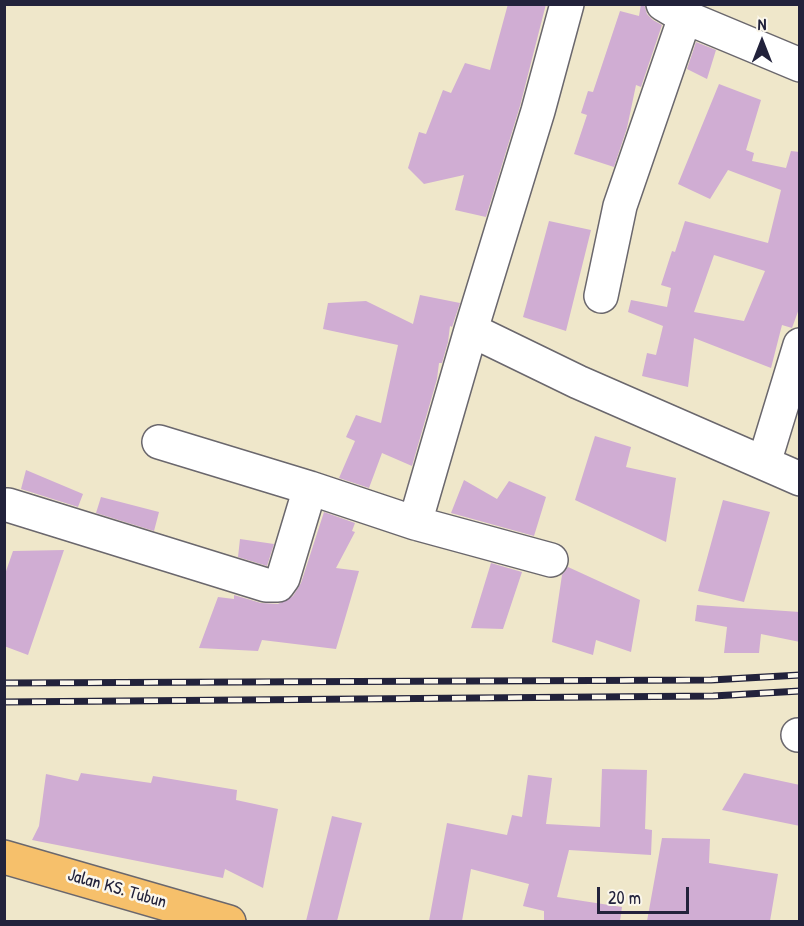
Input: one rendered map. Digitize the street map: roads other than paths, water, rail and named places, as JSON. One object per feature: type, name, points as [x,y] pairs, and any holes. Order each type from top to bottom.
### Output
[{"type":"main road","name":"Jalan KS. Tubun","points":[[4,857],[229,921]]},
{"type":"street","points":[[415,523],[538,111],[567,4]]},
{"type":"street","points":[[601,296],[620,206],[674,11],[800,65]]},
{"type":"street","points":[[471,330],[578,382],[800,479]]},
{"type":"street","points":[[764,463],[800,345]]},
{"type":"street","points":[[159,442],[415,523],[551,560]]},
{"type":"street","points":[[8,505],[266,585],[278,585],[283,578],[310,488]]},
{"type":"railway","points":[[4,683],[711,680],[800,675]]},
{"type":"railway","points":[[4,702],[713,696],[800,691]]}]
